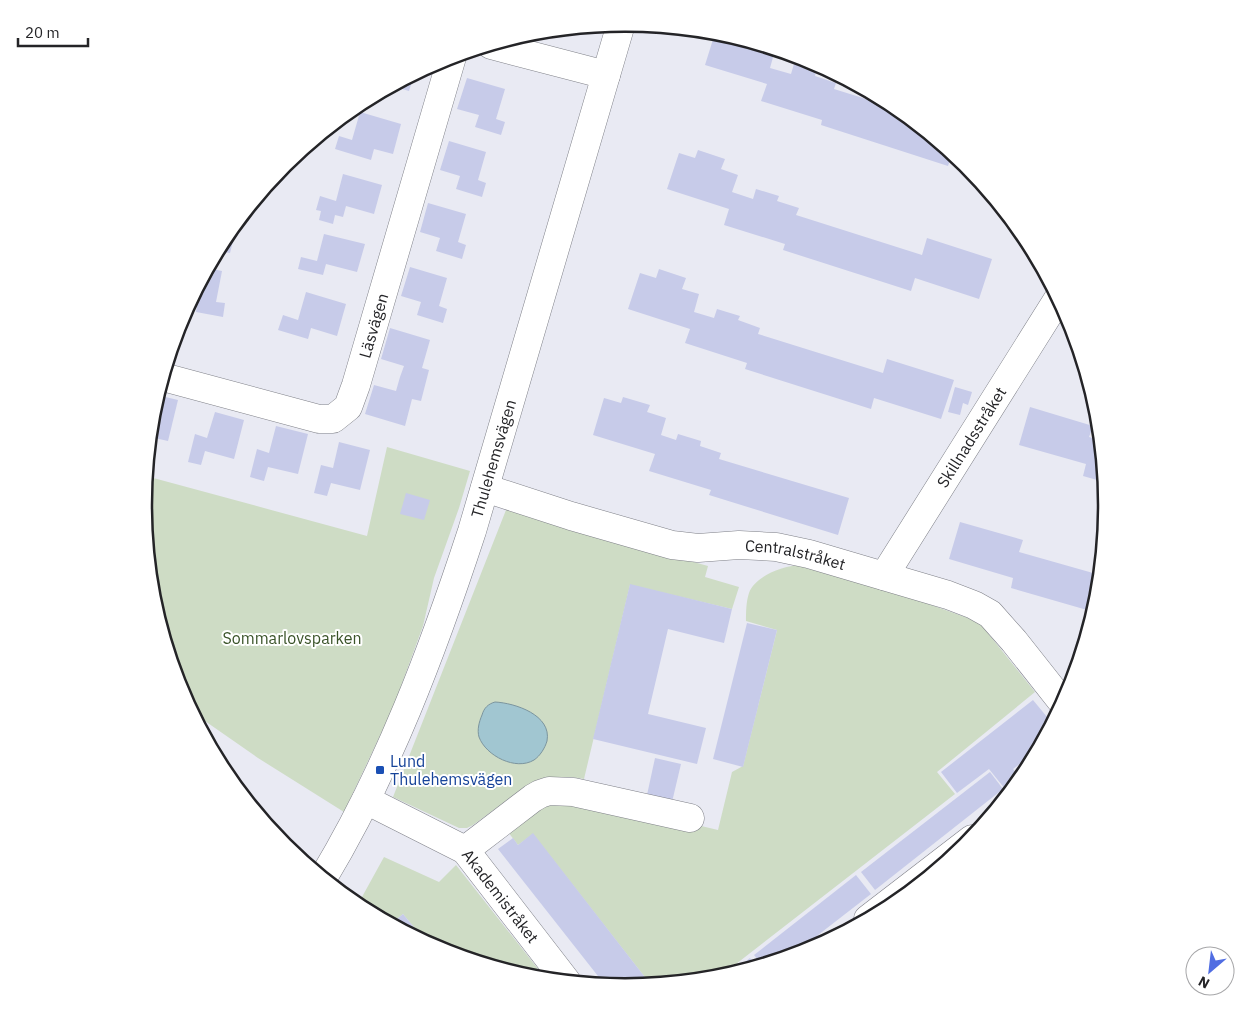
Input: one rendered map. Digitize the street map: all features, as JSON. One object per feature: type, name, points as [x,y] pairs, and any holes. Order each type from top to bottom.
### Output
[{"type":"street","name":"Thulehemsvägen","points":[[327,873],[366,800],[407,710],[455,584],[619,32]]},
{"type":"street","points":[[505,49],[606,75]]},
{"type":"street","name":"Läsvägen","points":[[169,379],[319,419],[333,419],[348,406],[356,386],[449,67]]},
{"type":"street","name":"Skillnadsstråket","points":[[884,576],[1054,306]]},
{"type":"street","name":"Centralstråket","points":[[485,488],[672,545],[698,548],[739,545],[776,547],[809,554],[948,595],[974,605],[990,614],[1014,641],[1057,697]]},
{"type":"street","points":[[465,850],[522,806],[540,794],[549,791],[573,792],[690,818]]},
{"type":"street","name":"Akademistråket","points":[[366,800],[465,850],[560,974]]},
{"type":"green space","name":"Sommarlovsparken","points":[[387,447],[470,471],[434,578],[423,626],[393,708],[344,812],[258,758],[204,720],[177,658],[161,598],[153,536],[153,478],[367,536]]},
{"type":"green space","points":[[506,510],[708,566],[705,577],[739,587],[732,609],[630,585],[584,779],[568,777],[538,783],[512,797],[473,825],[467,828],[459,828],[393,797]]},
{"type":"green space","points":[[799,565],[881,587],[979,622],[1035,692],[937,772],[955,794],[735,965],[687,974],[645,977],[533,834],[518,845],[508,832],[549,801],[579,797],[718,830],[732,772],[743,766],[777,630],[746,621],[749,593],[752,587],[763,577],[785,567]]},
{"type":"green space","points":[[384,857],[439,882],[456,865],[539,970],[503,962],[444,942],[416,930],[403,914],[396,920],[361,898]]},
{"type":"water","points":[[495,702],[522,708],[538,717],[544,724],[547,732],[547,741],[542,752],[534,760],[527,763],[511,763],[495,756],[483,744],[478,734],[480,720],[485,708]]},
{"type":"building","points":[[712,41],[773,57],[770,68],[791,74],[794,64],[806,69],[816,73],[815,76],[836,83],[834,89],[868,100],[888,112],[937,150],[949,162],[948,166],[821,125],[822,120],[761,101],[767,84],[705,65]]},
{"type":"building","points":[[467,78],[505,89],[496,119],[505,122],[501,135],[475,127],[479,115],[457,109]]},
{"type":"building","points":[[411,84],[409,91],[402,89]]},
{"type":"building","points":[[361,112],[401,124],[393,154],[374,149],[371,160],[335,149],[339,136],[352,140]]},
{"type":"building","points":[[449,141],[486,152],[478,180],[486,183],[482,197],[456,189],[460,176],[440,170]]},
{"type":"building","points":[[698,150],[725,159],[721,169],[738,175],[732,192],[753,199],[756,189],[779,196],[777,201],[799,208],[796,215],[922,255],[927,238],[992,259],[979,299],[915,278],[911,291],[783,250],[785,244],[724,225],[729,209],[667,189],[679,153],[695,158]]},
{"type":"building","points":[[343,174],[382,185],[374,214],[346,206],[343,217],[335,215],[333,224],[319,220],[321,211],[316,210],[320,196],[336,201]]},
{"type":"building","points":[[428,203],[466,214],[458,242],[466,245],[462,259],[436,251],[440,238],[420,232]]},
{"type":"building","points":[[324,234],[365,244],[357,272],[326,264],[323,275],[298,269],[301,257],[317,261]]},
{"type":"building","points":[[233,242],[230,253],[226,252]]},
{"type":"building","points":[[410,267],[447,278],[439,306],[447,309],[443,323],[417,315],[421,302],[401,296]]},
{"type":"building","points":[[215,269],[222,271],[216,302],[225,303],[223,317],[196,312],[197,304]]},
{"type":"building","points":[[659,269],[686,278],[682,289],[699,294],[694,312],[714,318],[717,309],[740,316],[738,320],[760,328],[758,334],[883,373],[887,359],[954,380],[941,419],[874,398],[871,409],[745,369],[747,363],[685,343],[690,329],[628,309],[640,273],[656,278]]},
{"type":"building","points":[[306,292],[346,304],[337,336],[311,328],[308,339],[278,330],[283,315],[298,320]]},
{"type":"building","points":[[390,328],[430,340],[422,368],[429,370],[421,401],[412,399],[405,426],[365,414],[374,385],[396,391],[404,366],[381,359]]},
{"type":"building","points":[[955,387],[972,392],[968,405],[963,403],[960,415],[948,412]]},
{"type":"building","points":[[165,397],[178,400],[168,441],[157,439]]},
{"type":"building","points":[[623,397],[650,405],[647,412],[666,418],[661,435],[676,440],[678,434],[701,441],[700,446],[721,453],[719,459],[849,498],[838,535],[709,495],[711,490],[649,471],[655,454],[593,435],[604,398],[621,403]]},
{"type":"building","points":[[1030,407],[1091,425],[1089,437],[1093,438],[1097,480],[1083,476],[1086,464],[1019,445]]},
{"type":"building","points":[[215,412],[244,420],[234,459],[205,451],[201,465],[188,462],[195,434],[207,438]]},
{"type":"building","points":[[276,426],[308,434],[298,474],[268,467],[264,481],[250,477],[257,449],[269,453]]},
{"type":"building","points":[[339,442],[370,450],[360,490],[331,483],[327,496],[314,493],[321,465],[333,468]]},
{"type":"building","points":[[406,493],[430,500],[424,520],[400,514]]},
{"type":"building","points":[[960,522],[1023,540],[1019,552],[1093,573],[1086,610],[1011,588],[1013,578],[949,559]]},
{"type":"building","points":[[630,584],[732,609],[724,643],[668,629],[648,714],[706,728],[697,764],[593,739]]},
{"type":"building","points":[[747,623],[777,630],[743,767],[713,759]]},
{"type":"building","points":[[1033,700],[1048,718],[1035,742],[1022,762],[1013,769],[1015,772],[1004,788],[989,769],[957,793],[941,772]]},
{"type":"building","points":[[655,758],[681,764],[672,802],[647,795]]},
{"type":"building","points":[[990,772],[1003,789],[875,890],[861,872]]},
{"type":"building","points":[[533,833],[645,977],[599,977],[498,849],[513,838],[518,845]]},
{"type":"building","points":[[856,875],[871,894],[813,939],[757,959],[754,955]]},
{"type":"building","points":[[403,914],[416,930],[416,930],[396,920]]},
{"type":"place","name":"Lund Thulehemsvägen","points":[[380,770]]}]
